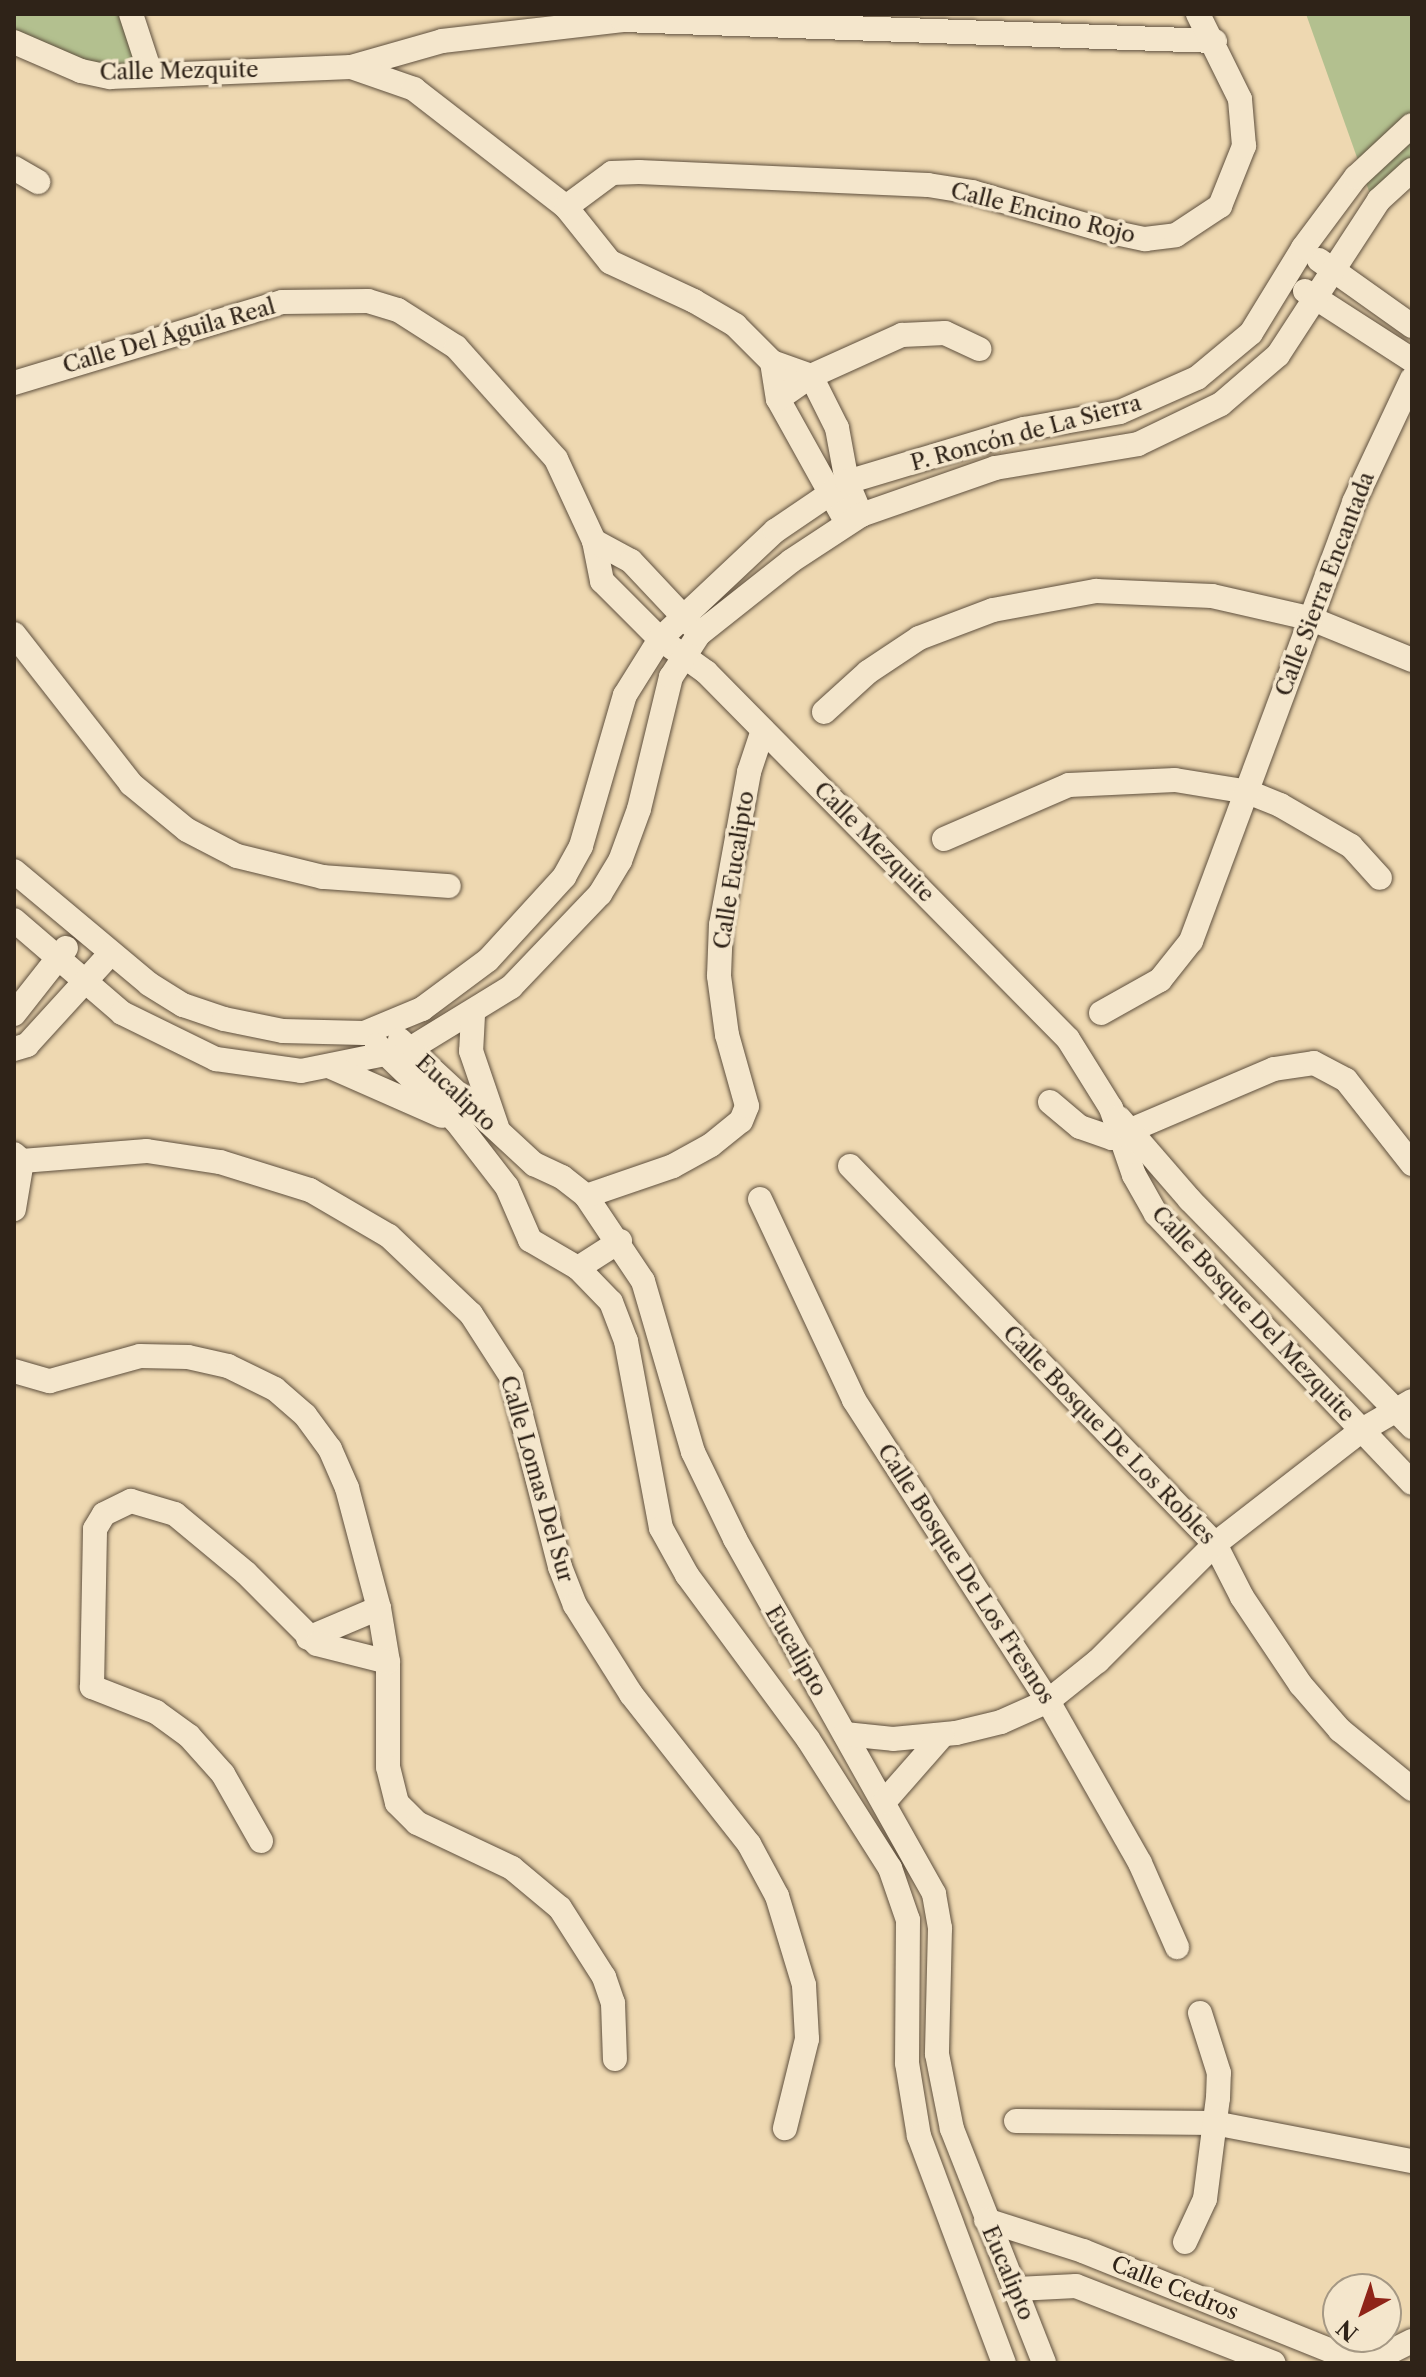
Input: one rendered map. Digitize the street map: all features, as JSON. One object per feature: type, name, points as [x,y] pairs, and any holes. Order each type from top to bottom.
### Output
[{"type":"street","points":[[131,14],[151,75]]},
{"type":"street","name":"Calle Encino Rojo","points":[[566,207],[612,173],[928,185],[972,192],[1119,234],[1145,239],[1176,235],[1220,206],[1244,146],[1240,99],[1215,41],[1198,14]]},
{"type":"street","points":[[351,67],[442,41],[661,20],[1215,41]]},
{"type":"street","points":[[414,89],[420,62],[442,41]]},
{"type":"street","name":"Calle Mezquite","points":[[14,42],[81,71],[110,77],[351,67]]},
{"type":"street","points":[[351,67],[414,89],[566,207],[610,262],[735,325],[772,362],[811,376],[837,428],[838,486]]},
{"type":"street","name":"P. Roncón de La Sierra","points":[[375,1029],[454,989],[529,920],[564,877],[581,846],[625,695],[660,639],[681,616],[775,531],[838,486],[1024,429],[1120,412],[1150,400],[1223,359],[1251,333],[1303,248],[1356,177],[1412,125]]},
{"type":"street","points":[[14,168],[38,182]]},
{"type":"street","name":"P. Roncón de La Sierra","points":[[14,920],[122,1013],[216,1059],[301,1071],[331,1067],[398,1051],[473,1015],[557,944],[620,861],[681,656],[699,634],[854,519],[995,468],[1138,444],[1221,404],[1269,364],[1379,200],[1412,170]]},
{"type":"street","points":[[1303,248],[1412,326]]},
{"type":"street","points":[[1287,278],[1412,360]]},
{"type":"street","name":"Calle Del Águila Real","points":[[14,383],[282,302],[368,301],[398,310],[456,347],[509,401],[556,459],[594,541],[602,581],[660,639]]},
{"type":"street","points":[[778,399],[811,376],[922,330],[945,333],[980,349]]},
{"type":"street","points":[[772,362],[778,399],[838,486],[854,519]]},
{"type":"street","name":"Calle Sierra Encantada","points":[[1101,1013],[1160,980],[1182,957],[1248,792],[1309,618],[1354,502],[1412,379]]},
{"type":"street","points":[[594,541],[631,561],[699,634],[706,672]]},
{"type":"street","points":[[824,712],[868,672],[919,638],[993,610],[1096,591],[1212,596],[1309,618],[1412,660]]},
{"type":"street","points":[[14,634],[131,784],[187,830],[237,856],[323,877],[449,886]]},
{"type":"street","name":"Calle Mezquite","points":[[660,639],[706,672],[1042,1012]]},
{"type":"street","name":"Calle Eucalipto","points":[[586,1196],[673,1166],[711,1145],[741,1121],[747,1106],[727,1035],[719,976],[721,925],[749,772],[763,730]]},
{"type":"street","points":[[944,839],[1069,785],[1175,780],[1248,792],[1327,829],[1380,878]]},
{"type":"street","points":[[14,871],[79,930],[183,1005],[224,1019],[283,1031],[375,1029]]},
{"type":"street","points":[[14,1014],[79,930]]},
{"type":"street","points":[[14,1049],[27,1045],[110,954]]},
{"type":"street","name":"Calle Bosque Del Mezquite","points":[[1042,1012],[1088,1066],[1126,1134],[1145,1196],[1164,1222],[1412,1483]]},
{"type":"street","points":[[473,1015],[471,1051],[499,1133]]},
{"type":"street","name":"Eucalipto","points":[[375,1029],[534,1164],[586,1196],[620,1241],[656,1315],[668,1374],[693,1452],[773,1614],[845,1734],[934,1894],[940,1928],[937,2054],[952,2129],[1044,2363]]},
{"type":"street","name":"Eucalipto","points":[[398,1051],[507,1187],[530,1240],[578,1268],[611,1302],[626,1341],[656,1510],[676,1557],[808,1739],[899,1888],[910,1945],[906,2049],[919,2136],[1004,2363]]},
{"type":"street","points":[[1050,1102],[1094,1135],[1126,1134],[1274,1069],[1314,1063],[1346,1080],[1412,1164]]},
{"type":"street","points":[[331,1067],[456,1121]]},
{"type":"street","name":"Calle Bosque Del Mezquite","points":[[1126,1134],[1190,1200],[1403,1405],[1412,1427]]},
{"type":"street","name":"Calle Lomas Del Sur","points":[[18,1157],[147,1151],[220,1162],[310,1190],[389,1236],[471,1314],[511,1376],[560,1567],[581,1617],[631,1694],[749,1844],[777,1896],[804,1985],[807,2039],[785,2128]]},
{"type":"street","points":[[14,1209],[18,1157]]},
{"type":"street","points":[[507,1187],[534,1164]]},
{"type":"street","name":"Calle Bosque De Los Robles","points":[[850,1166],[1215,1544],[1242,1597],[1301,1685],[1340,1730],[1412,1789]]},
{"type":"street","name":"Calle Bosque De Los Fresnos","points":[[760,1199],[854,1400],[1048,1701],[1140,1863],[1177,1947]]},
{"type":"street","points":[[578,1268],[620,1241]]},
{"type":"street","points":[[14,1371],[50,1381],[140,1356],[188,1357],[228,1366],[275,1389],[305,1415],[330,1449],[347,1488],[379,1608],[388,1662],[388,1767],[397,1803],[417,1823],[512,1868],[560,1908],[604,1977],[613,2003],[615,2059]]},
{"type":"street","points":[[845,1734],[893,1739],[942,1736],[1001,1722],[1048,1701],[1098,1661],[1215,1544],[1362,1430],[1403,1405]]},
{"type":"street","points":[[261,1841],[223,1774],[189,1736],[144,1706],[92,1687],[95,1529],[114,1505],[131,1501],[175,1514],[246,1573],[308,1638],[330,1650],[388,1662]]},
{"type":"street","points":[[308,1638],[379,1608]]},
{"type":"street","points":[[884,1802],[942,1736]]},
{"type":"street","points":[[1185,2242],[1205,2199],[1219,2073],[1200,2013]]},
{"type":"street","points":[[1016,2121],[1214,2123],[1412,2161]]},
{"type":"street","name":"Calle Cedros","points":[[986,2220],[1083,2251],[1365,2363]]},
{"type":"street","points":[[1076,2286],[1083,2251]]},
{"type":"street","name":"Calle Cedros","points":[[1017,2289],[1043,2284],[1076,2286],[1274,2363]]},
{"type":"street","points":[[1365,2363],[1412,2341]]},
{"type":"green space","points":[[14,14],[131,14],[151,75],[110,77],[14,42]]},
{"type":"green space","points":[[1306,14],[1412,14],[1412,181],[1370,194]]}]
